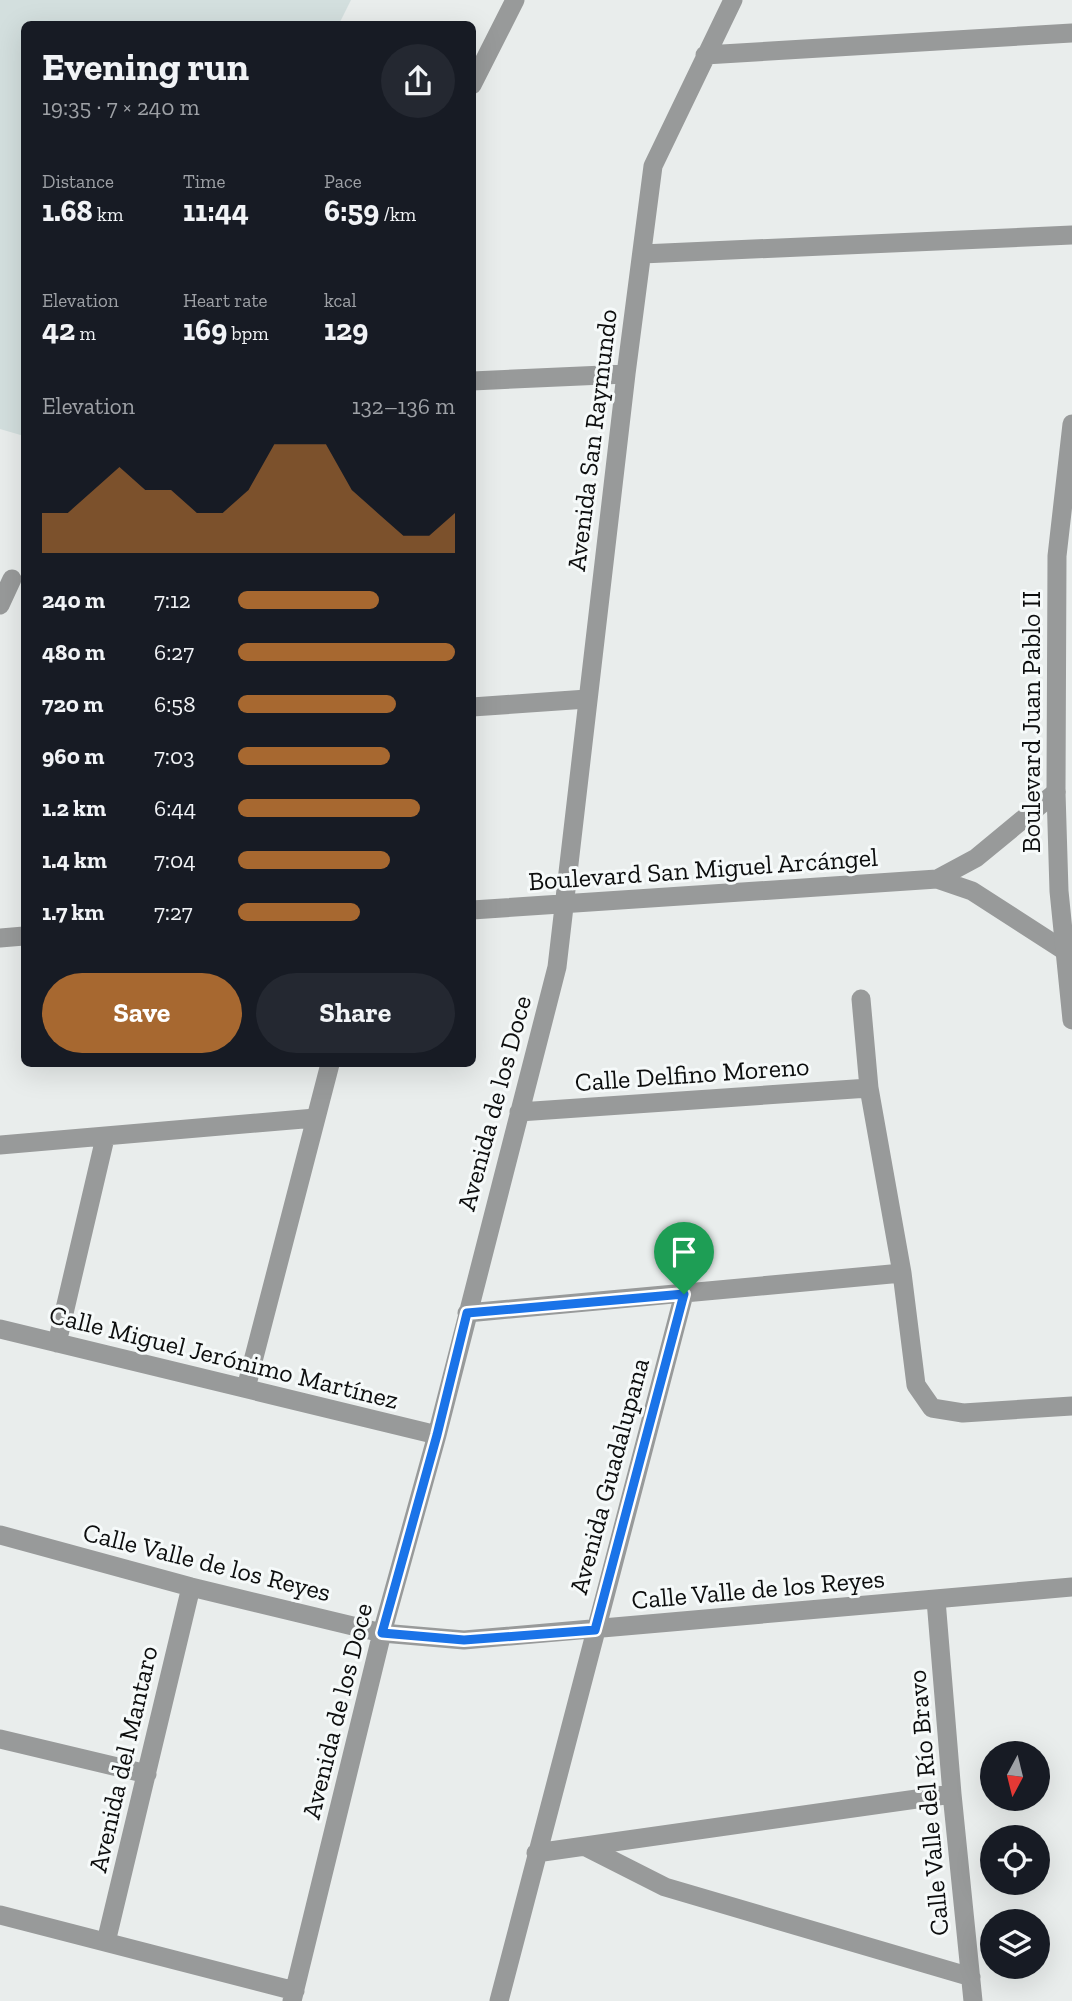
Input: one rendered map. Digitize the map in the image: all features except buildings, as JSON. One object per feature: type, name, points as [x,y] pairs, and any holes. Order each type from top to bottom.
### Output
[{"type":"street","points":[[476,77],[515,0]]},
{"type":"street","name":"Avenida San Raymundo","points":[[563,904],[625,374],[653,166],[733,0]]},
{"type":"street","points":[[705,55],[1072,33]]},
{"type":"street","points":[[642,254],[1072,235]]},
{"type":"street","points":[[476,381],[625,374]]},
{"type":"street","name":"Boulevard Juan Pablo II","points":[[1072,424],[1057,556],[1056,792],[1059,891],[1072,1020]]},
{"type":"street","points":[[0,605],[12,579]]},
{"type":"street","points":[[476,707],[587,699]]},
{"type":"street","name":"Boulevard San Miguel Arcángel","points":[[937,879],[976,858],[1056,792]]},
{"type":"street","name":"Boulevard San Miguel Arcángel","points":[[476,910],[937,879],[972,891],[1065,951]]},
{"type":"street","name":"Avenida de los Doce","points":[[293,1996],[382,1633],[437,1435],[557,967],[563,904]]},
{"type":"street","points":[[0,938],[21,936]]},
{"type":"street","points":[[861,999],[869,1088],[902,1273],[916,1385],[932,1408],[962,1413],[1072,1406]]},
{"type":"street","points":[[246,1388],[329,1067]]},
{"type":"street","name":"Calle Delfino Moreno","points":[[519,1112],[869,1088]]},
{"type":"street","points":[[0,1145],[315,1118]]},
{"type":"street","points":[[57,1343],[106,1138]]},
{"type":"street","points":[[467,1313],[902,1273]]},
{"type":"street","name":"Avenida Guadalupana","points":[[499,2001],[684,1294]]},
{"type":"street","name":"Calle Miguel Jerónimo Martínez","points":[[0,1329],[437,1435]]},
{"type":"street","name":"Calle Valle de los Reyes","points":[[0,1535],[191,1587],[382,1633],[464,1640],[1072,1587]]},
{"type":"street","name":"Avenida del Mantaro","points":[[106,1942],[191,1587]]},
{"type":"street","name":"Calle Valle del Río Bravo","points":[[936,1600],[973,2001]]},
{"type":"street","points":[[0,1739],[147,1774]]},
{"type":"street","points":[[536,1853],[952,1794]]},
{"type":"street","points":[[584,1846],[665,1887],[971,1977]]},
{"type":"street","points":[[0,1915],[106,1942],[293,1996]]},
{"type":"shaded area","points":[[0,0],[351,0],[340,21],[21,21],[21,435],[0,429]]},
{"type":"route","points":[[684,1294],[595,1630],[464,1640],[382,1633],[437,1435],[467,1313],[684,1294]]}]
